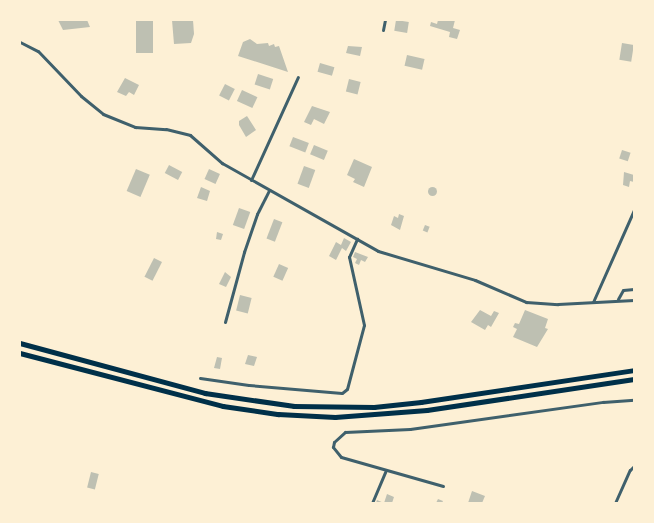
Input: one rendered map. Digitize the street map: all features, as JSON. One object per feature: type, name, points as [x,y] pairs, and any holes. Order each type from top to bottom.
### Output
[{"type":"main road","points":[[20,344],[205,392],[294,406],[374,407],[421,402],[634,370]]},
{"type":"main road","points":[[20,353],[223,406],[278,414],[335,417],[427,410],[634,379]]},
{"type":"street","points":[[383,30],[385,20]]},
{"type":"street","points":[[20,42],[38,51],[81,96],[103,114],[135,127],[184,132],[199,142],[222,163],[378,251],[475,280],[526,302],[542,304],[593,302],[618,299],[634,300]]},
{"type":"street","points":[[251,180],[298,77]]},
{"type":"street","points":[[225,322],[244,252],[257,214],[269,190]]},
{"type":"street","points":[[593,302],[634,210]]},
{"type":"street","points":[[200,378],[249,385],[342,393],[347,389],[364,325],[350,271],[350,251],[357,239]]},
{"type":"street","points":[[618,299],[623,290],[634,289]]},
{"type":"street","points":[[443,486],[385,472],[341,458],[333,448],[337,437],[345,432],[410,429],[602,402],[634,400]]},
{"type":"street","points":[[615,503],[630,470],[634,466]]},
{"type":"street","points":[[372,503],[385,472]]},
{"type":"building","points":[[58,20],[87,20],[90,27],[63,30]]},
{"type":"building","points":[[136,20],[153,20],[153,53],[136,53]]},
{"type":"building","points":[[172,20],[193,20],[194,34],[191,43],[174,44]]},
{"type":"building","points":[[396,20],[409,22],[407,33],[394,31]]},
{"type":"building","points":[[438,20],[455,20],[453,28],[460,30],[457,39],[449,37],[450,32],[430,26],[431,22],[437,24]]},
{"type":"building","points":[[250,39],[257,44],[268,43],[269,46],[274,44],[275,47],[279,46],[288,72],[238,56],[243,42]]},
{"type":"building","points":[[622,43],[634,45],[631,62],[619,60]]},
{"type":"building","points":[[348,46],[362,47],[360,56],[346,53]]},
{"type":"building","points":[[407,55],[425,59],[422,70],[405,66]]},
{"type":"building","points":[[320,63],[334,67],[332,76],[318,72]]},
{"type":"building","points":[[258,74],[273,79],[270,89],[255,84]]},
{"type":"building","points":[[125,78],[139,85],[134,95],[129,92],[126,96],[117,92]]},
{"type":"building","points":[[349,79],[361,82],[357,95],[346,92]]},
{"type":"building","points":[[225,84],[235,89],[229,101],[219,96]]},
{"type":"building","points":[[242,90],[257,97],[252,108],[237,101]]},
{"type":"building","points":[[312,106],[330,112],[324,124],[314,119],[311,125],[304,122]]},
{"type":"building","points":[[247,116],[256,130],[246,137],[239,125],[239,121]]},
{"type":"building","points":[[293,137],[309,143],[305,152],[289,146]]},
{"type":"building","points":[[314,145],[328,151],[324,160],[310,154]]},
{"type":"building","points":[[622,150],[631,153],[628,161],[619,159]]},
{"type":"building","points":[[354,159],[372,167],[364,187],[353,182],[355,179],[347,175]]},
{"type":"building","points":[[169,165],[182,172],[178,180],[165,173]]},
{"type":"building","points":[[304,166],[315,170],[309,188],[298,184]]},
{"type":"building","points":[[136,169],[150,175],[140,197],[127,191]]},
{"type":"building","points":[[209,169],[220,174],[215,184],[205,179]]},
{"type":"building","points":[[624,172],[634,175],[634,182],[630,181],[629,187],[623,185]]},
{"type":"building","points":[[432,186],[437,191],[432,196],[427,191]]},
{"type":"building","points":[[201,187],[210,191],[207,201],[197,198]]},
{"type":"building","points":[[239,208],[250,212],[244,229],[233,225]]},
{"type":"building","points":[[399,214],[404,216],[400,230],[391,225],[394,216],[398,218]]},
{"type":"building","points":[[274,219],[282,222],[275,242],[266,239]]},
{"type":"building","points":[[425,225],[430,227],[427,232],[423,231]]},
{"type":"building","points":[[217,232],[223,234],[221,240],[216,239]]},
{"type":"building","points":[[344,238],[351,242],[346,251],[342,248],[336,260],[329,256],[336,242],[341,245]]},
{"type":"building","points":[[355,252],[368,257],[365,262],[361,260],[359,265],[355,263],[357,259],[353,257]]},
{"type":"building","points":[[154,258],[162,262],[152,281],[144,277]]},
{"type":"building","points":[[279,264],[288,268],[282,281],[273,277]]},
{"type":"building","points":[[225,272],[231,277],[226,287],[219,284]]},
{"type":"building","points":[[240,295],[252,298],[248,313],[236,311]]},
{"type":"building","points":[[480,310],[491,316],[494,311],[499,313],[491,327],[488,325],[485,330],[471,322]]},
{"type":"building","points":[[525,310],[548,319],[545,328],[548,329],[537,347],[513,337],[517,329],[513,327],[515,323],[519,324]]},
{"type":"building","points":[[248,355],[257,357],[254,366],[245,364]]},
{"type":"building","points":[[217,357],[222,358],[220,369],[214,368]]},
{"type":"building","points":[[91,472],[99,474],[95,489],[87,488]]},
{"type":"building","points":[[472,491],[485,496],[482,503],[468,503]]},
{"type":"building","points":[[387,494],[394,497],[392,503],[384,503]]},
{"type":"building","points":[[438,499],[443,501],[442,503],[436,503]]},
{"type":"building","points":[[377,500],[384,503],[376,503]]}]
